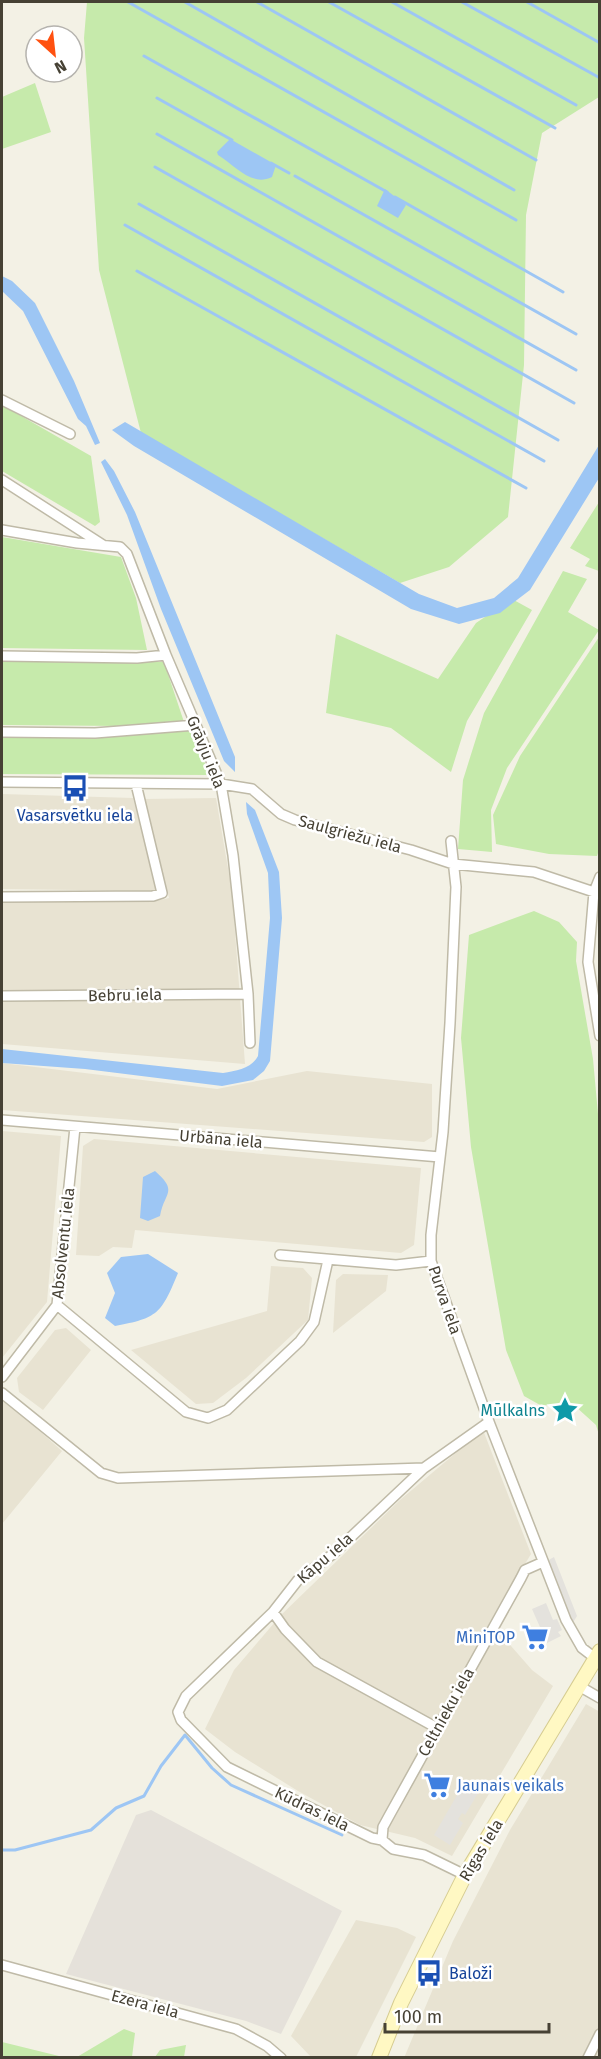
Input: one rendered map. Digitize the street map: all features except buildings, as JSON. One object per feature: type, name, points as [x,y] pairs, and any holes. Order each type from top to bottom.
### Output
[{"type":"main road","name":"Rīgas iela","points":[[379,2058],[401,2003],[465,1875],[597,1654]]},
{"type":"street","points":[[2,400],[70,434]]},
{"type":"street","points":[[2,480],[103,545]]},
{"type":"street","points":[[2,530],[77,543],[103,545]]},
{"type":"street","name":"Grāvju iela","points":[[103,545],[120,547],[127,554],[166,655],[221,784],[233,855],[248,994],[250,1043]]},
{"type":"street","points":[[2,656],[137,658],[166,655]]},
{"type":"street","points":[[2,732],[95,733],[196,725]]},
{"type":"street","name":"Saulgriežu iela","points":[[2,782],[221,784],[252,789],[281,814],[295,820],[411,850],[453,864],[534,872],[594,892]]},
{"type":"street","points":[[2,897],[153,896],[162,893],[136,784]]},
{"type":"street","name":"Purva iela","points":[[451,841],[456,887],[450,1023],[440,1157],[431,1235],[431,1261],[489,1422],[574,1636],[582,1648],[597,1654]]},
{"type":"street","points":[[600,877],[594,892],[596,929],[588,962],[600,1036]]},
{"type":"street","name":"Bebru iela","points":[[2,996],[248,994]]},
{"type":"street","name":"Urbāna iela","points":[[2,1120],[440,1157]]},
{"type":"street","name":"Absolventu iela","points":[[2,1377],[57,1305],[75,1127]]},
{"type":"street","points":[[280,1255],[396,1265],[431,1261]]},
{"type":"street","points":[[57,1305],[186,1412],[196,1417],[208,1418],[227,1410],[308,1333],[319,1308],[328,1260]]},
{"type":"street","points":[[2,1393],[100,1473],[118,1478],[424,1468]]},
{"type":"street","name":"Kāpu iela","points":[[178,1712],[180,1704],[192,1690],[273,1612],[298,1580],[333,1554],[424,1468],[489,1422]]},
{"type":"street","name":"Celtnieku iela","points":[[382,1840],[383,1827],[525,1570],[543,1562]]},
{"type":"street","points":[[273,1612],[285,1629],[317,1662],[437,1728]]},
{"type":"street","points":[[579,1686],[600,1698]]},
{"type":"street","name":"Kūdras iela","points":[[178,1712],[181,1720],[227,1767],[372,1838],[382,1840],[393,1849],[424,1856],[465,1875]]},
{"type":"street","name":"Ezera iela","points":[[2,1965],[236,2029],[267,2046],[281,2058]]},
{"type":"street","points":[[588,2058],[600,2034]]},
{"type":"shaded area","points":[[2,794],[133,798],[157,891],[2,889]]},
{"type":"shaded area","points":[[216,798],[232,892],[245,1064],[2,1044],[2,901],[156,901],[169,898],[144,799]]},
{"type":"shaded area","points":[[2,1063],[217,1089],[307,1071],[432,1084],[432,1137],[424,1142],[2,1110]]},
{"type":"shaded area","points":[[2,1131],[61,1136],[47,1302],[2,1358]]},
{"type":"shaded area","points":[[94,1139],[421,1168],[414,1245],[401,1253],[135,1230],[132,1248],[113,1247],[99,1256],[76,1255],[83,1146]]},
{"type":"shaded area","points":[[271,1266],[303,1268],[312,1278],[308,1320],[246,1378],[213,1403],[196,1404],[131,1350],[267,1311]]},
{"type":"shaded area","points":[[343,1274],[388,1275],[386,1291],[333,1333],[336,1280]]},
{"type":"shaded area","points":[[66,1328],[91,1350],[43,1410],[19,1392],[17,1378],[55,1330]]},
{"type":"shaded area","points":[[6,1401],[62,1451],[2,1524],[2,1402]]},
{"type":"shaded area","points":[[483,1430],[531,1554],[490,1622],[532,1670],[553,1686],[452,1856],[415,1838],[360,1825],[298,1791],[235,1752],[205,1729],[234,1670],[281,1615],[400,1500]]},
{"type":"shaded area","points":[[554,1557],[577,1616],[572,1624],[547,1561]]},
{"type":"shaded area","points":[[546,1603],[553,1620],[557,1619],[562,1630],[558,1632],[561,1636],[547,1643],[532,1609]]},
{"type":"shaded area","points":[[586,1704],[600,1712],[598,2057],[404,2058],[453,1941],[510,1830]]},
{"type":"shaded area","points":[[463,1785],[478,1793],[465,1815],[462,1813],[458,1819],[463,1823],[450,1845],[434,1835]]},
{"type":"shaded area","points":[[151,1810],[342,1911],[281,2034],[246,2021],[66,1974],[136,1815]]},
{"type":"shaded area","points":[[356,1920],[397,1928],[416,1937],[356,2057],[311,2057],[291,2036]]},
{"type":"green space","points":[[87,2],[599,2],[599,97],[542,133],[526,215],[524,365],[508,517],[449,567],[400,583],[141,433],[99,270],[84,38]]},
{"type":"green space","points":[[35,84],[51,132],[2,149],[2,97]]},
{"type":"green space","points":[[2,405],[91,456],[100,522],[95,526],[2,471]]},
{"type":"green space","points":[[599,502],[599,571],[585,566],[590,559],[570,548]]},
{"type":"green space","points":[[2,537],[121,557],[136,598],[147,650],[2,648]]},
{"type":"green space","points":[[563,571],[587,579],[568,612],[599,630],[507,768],[491,810],[492,852],[458,849],[463,780],[484,713]]},
{"type":"green space","points":[[512,599],[532,610],[467,721],[451,772],[391,728],[326,713],[336,634],[438,679],[476,623]]},
{"type":"green space","points":[[599,637],[600,847],[597,856],[549,854],[496,844],[493,815],[520,756]]},
{"type":"green space","points":[[2,660],[164,662],[184,722],[120,726],[2,725]]},
{"type":"green space","points":[[193,730],[209,775],[2,774],[2,738]]},
{"type":"green space","points":[[534,911],[559,922],[577,942],[576,961],[593,1059],[599,1125],[599,1435],[596,1425],[575,1406],[540,1405],[524,1396],[506,1350],[471,1147],[461,1038],[469,935]]},
{"type":"green space","points":[[124,2029],[135,2033],[132,2057],[77,2057]]},
{"type":"green space","points":[[2,2042],[63,2057],[2,2057]]},
{"type":"green space","points":[[186,2045],[184,2057],[155,2057],[160,2050]]},
{"type":"water","points":[[230,139],[276,165],[272,177],[257,179],[250,177],[218,155],[217,152]]},
{"type":"water","points":[[385,189],[406,205],[398,218],[377,206]]},
{"type":"water","points":[[2,276],[12,281],[35,303],[74,381],[100,443],[95,445],[86,426],[78,419],[23,311],[2,291]]},
{"type":"water","points":[[125,422],[419,594],[457,608],[494,598],[518,578],[599,445],[599,478],[530,590],[500,613],[459,624],[411,609],[134,446],[112,430]]},
{"type":"water","points":[[105,459],[114,471],[135,512],[235,757],[235,772],[224,761],[161,609],[127,515],[101,462]]},
{"type":"water","points":[[246,802],[255,810],[279,872],[282,918],[270,1061],[264,1071],[253,1080],[222,1086],[85,1069],[2,1063],[2,1049],[223,1073],[252,1064],[258,1056],[270,918],[268,873],[247,814]]},
{"type":"water","points":[[155,1171],[166,1184],[168,1192],[160,1216],[148,1221],[140,1218],[143,1177]]},
{"type":"water","points":[[148,1254],[178,1273],[172,1287],[162,1306],[149,1317],[115,1326],[105,1318],[115,1293],[107,1273],[121,1257]]},
{"type":"waterway","points":[[128,2],[516,220]]},
{"type":"waterway","points":[[185,2],[514,190]]},
{"type":"waterway","points":[[257,2],[536,160]]},
{"type":"waterway","points":[[329,2],[555,128]]},
{"type":"waterway","points":[[392,2],[576,105]]},
{"type":"waterway","points":[[462,2],[600,78]]},
{"type":"waterway","points":[[527,2],[600,43]]},
{"type":"waterway","points":[[144,56],[387,192]]},
{"type":"waterway","points":[[157,98],[232,140]]},
{"type":"waterway","points":[[157,134],[576,370]]},
{"type":"waterway","points":[[271,163],[289,173]]},
{"type":"waterway","points":[[155,167],[574,403]]},
{"type":"waterway","points":[[295,176],[576,334]]},
{"type":"waterway","points":[[395,197],[563,292]]},
{"type":"waterway","points":[[139,204],[558,440]]},
{"type":"waterway","points":[[125,225],[544,461]]},
{"type":"waterway","points":[[137,271],[526,488]]},
{"type":"waterway","points":[[2,1850],[15,1850],[91,1830],[116,1808],[144,1796],[161,1766],[185,1735],[212,1768],[231,1785],[342,1835]]},
{"type":"place","name":"Vasarsvētku iela","points":[[75,788]]},
{"type":"place","name":"Mūlkalns","points":[[565,1410]]},
{"type":"place","name":"MiniTOP","points":[[535,1637]]},
{"type":"place","name":"Jaunais veikals","points":[[437,1785]]},
{"type":"place","name":"Baloži","points":[[429,1973]]}]
